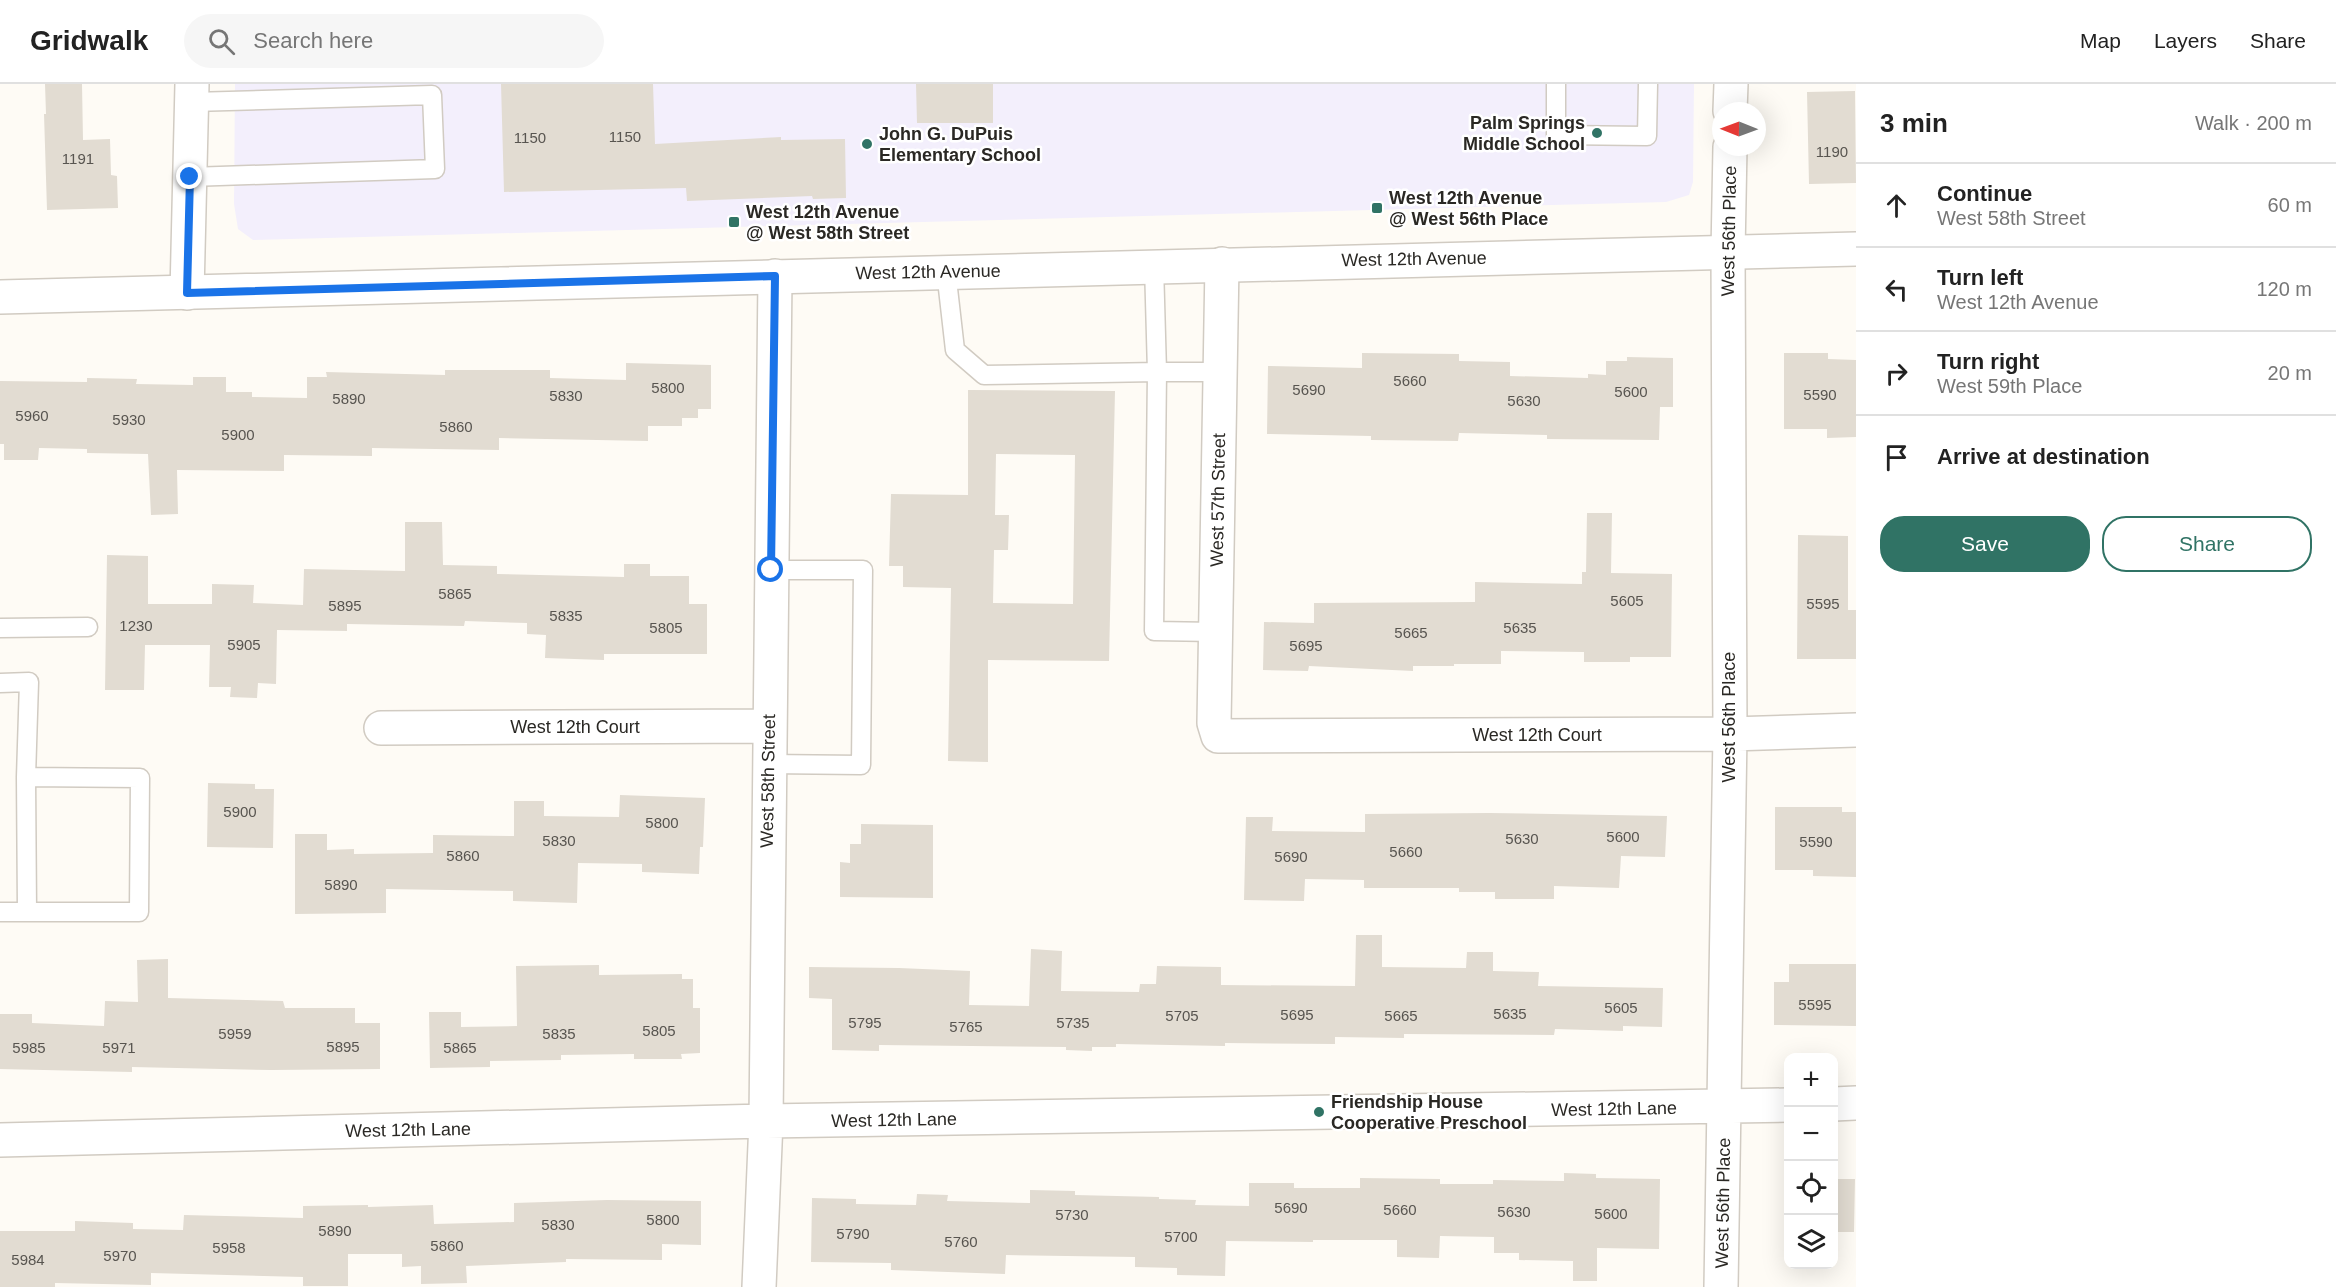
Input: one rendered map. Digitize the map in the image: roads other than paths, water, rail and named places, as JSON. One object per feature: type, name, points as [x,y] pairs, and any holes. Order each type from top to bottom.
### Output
[{"type":"street","points":[[1730,102],[1731,84]]},
{"type":"street","points":[[187,293],[192,93]]},
{"type":"street","name":"West 56th Place","points":[[1721,1287],[1730,734],[1728,252],[1730,156]]},
{"type":"street","name":"West 12th Avenue","points":[[0,297],[1856,249]]},
{"type":"street","name":"West 57th Street","points":[[1218,736],[1214,723],[1222,264]]},
{"type":"street","name":"West 58th Street","points":[[759,1287],[766,1122],[768,764],[775,276]]},
{"type":"street","name":"West 12th Court","points":[[381,728],[769,726]]},
{"type":"street","name":"West 12th Court","points":[[1218,736],[1730,734],[1856,730]]},
{"type":"street","points":[[1838,1104],[1856,1103]]},
{"type":"street","name":"West 12th Lane","points":[[0,1140],[766,1122],[1784,1106]]},
{"type":"lane","points":[[1556,84],[1556,135],[1647,136],[1648,84]]},
{"type":"lane","points":[[190,177],[435,169],[432,95],[192,93]]},
{"type":"lane","points":[[1154,266],[1157,372],[1154,631],[1216,632]]},
{"type":"lane","points":[[946,271],[955,351],[984,375],[1220,372]]},
{"type":"lane","points":[[768,764],[861,765],[863,570],[771,570]]},
{"type":"lane","points":[[0,628],[88,627]]},
{"type":"lane","points":[[0,682],[29,682],[26,777],[27,912]]},
{"type":"lane","points":[[0,912],[140,912],[140,778],[26,777]]},
{"type":"place","name":"Palm Springs Middle School","points":[[1597,133]]},
{"type":"place","name":"John G. DuPuis Elementary School","points":[[867,144]]},
{"type":"place","name":"West 12th Avenue @ West 56th Place","points":[[1377,208]]},
{"type":"place","name":"West 12th Avenue @ West 58th Street","points":[[734,222]]},
{"type":"place","name":"Friendship House Cooperative Preschool","points":[[1319,1112]]}]
